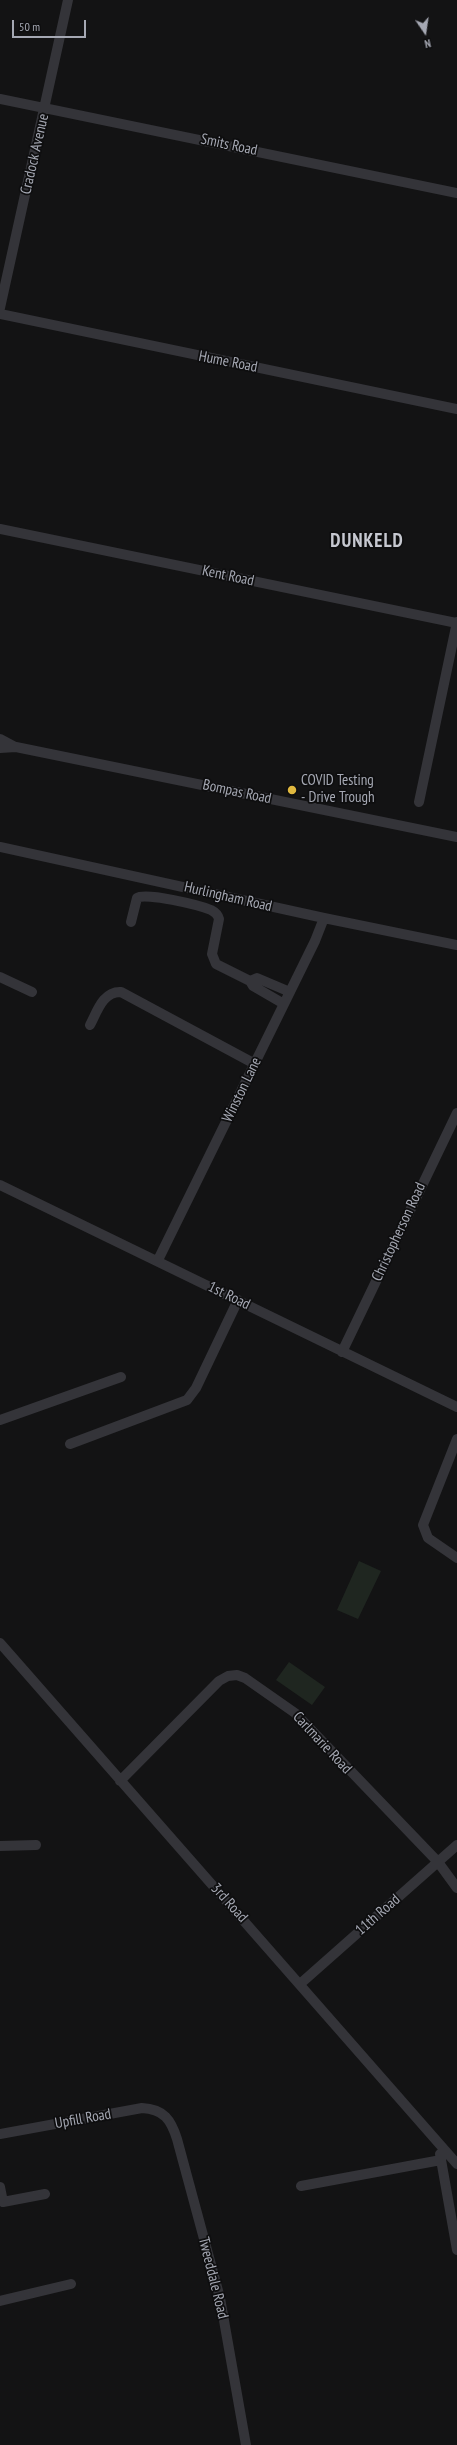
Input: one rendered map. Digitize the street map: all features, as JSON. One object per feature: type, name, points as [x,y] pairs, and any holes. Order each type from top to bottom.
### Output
[{"type":"street","name":"Cradock Avenue","points":[[0,308],[68,0]]},
{"type":"street","name":"Smits Road","points":[[0,99],[457,193]]},
{"type":"street","name":"Hume Road","points":[[0,314],[457,409]]},
{"type":"street","name":"Kent Road","points":[[0,529],[457,622]]},
{"type":"street","points":[[419,802],[457,622]]},
{"type":"street","name":"Bompas Road","points":[[0,739],[16,748]]},
{"type":"street","name":"Bompas Road","points":[[0,748],[16,748],[457,837]]},
{"type":"street","name":"Hurlingham Road","points":[[0,847],[324,918],[457,945]]},
{"type":"street","points":[[131,922],[137,898],[140,896],[154,896],[212,910],[219,919],[212,954],[213,961],[225,970],[250,980],[257,978],[290,992]]},
{"type":"street","name":"Winston Lane","points":[[158,1260],[290,992],[324,918]]},
{"type":"street","points":[[0,977],[32,992]]},
{"type":"street","points":[[250,980],[253,986],[284,1004]]},
{"type":"street","points":[[90,1025],[106,996],[114,992],[121,992],[255,1064]]},
{"type":"street","name":"Christopherson Road","points":[[342,1352],[457,1112]]},
{"type":"street","name":"1st Road","points":[[0,1185],[158,1260],[342,1352],[457,1407]]},
{"type":"street","points":[[70,1444],[187,1400],[196,1388],[238,1300]]},
{"type":"street","points":[[0,1420],[121,1377]]},
{"type":"street","points":[[457,1439],[422,1524],[428,1538],[457,1558]]},
{"type":"street","name":"3rd Road","points":[[0,1643],[457,2164]]},
{"type":"street","name":"Carlmarie Road","points":[[120,1781],[219,1681],[228,1676],[236,1675],[256,1684],[304,1721],[349,1771],[438,1862],[457,1888]]},
{"type":"street","points":[[0,1846],[36,1845]]},
{"type":"street","name":"11th Road","points":[[300,1984],[457,1845]]},
{"type":"street","name":"Upfill Road","points":[[0,2134],[142,2108],[158,2110],[165,2114]]},
{"type":"street","name":"Tweeddale Road","points":[[165,2114],[173,2126],[177,2139],[220,2298],[246,2445]]},
{"type":"street","points":[[438,2142],[457,2250]]},
{"type":"street","points":[[301,2186],[441,2160]]},
{"type":"street","points":[[0,2187],[1,2202],[45,2194]]},
{"type":"street","points":[[0,2301],[71,2284]]},
{"type":"shaded area","points":[[359,1561],[381,1571],[358,1619],[337,1610]]},
{"type":"shaded area","points":[[289,1662],[325,1687],[312,1705],[276,1680]]},
{"type":"place","name":"COVID Testing - Drive Trough","points":[[292,790]]},
{"type":"district","name":"DUNKELD","points":[[367,542]]}]
